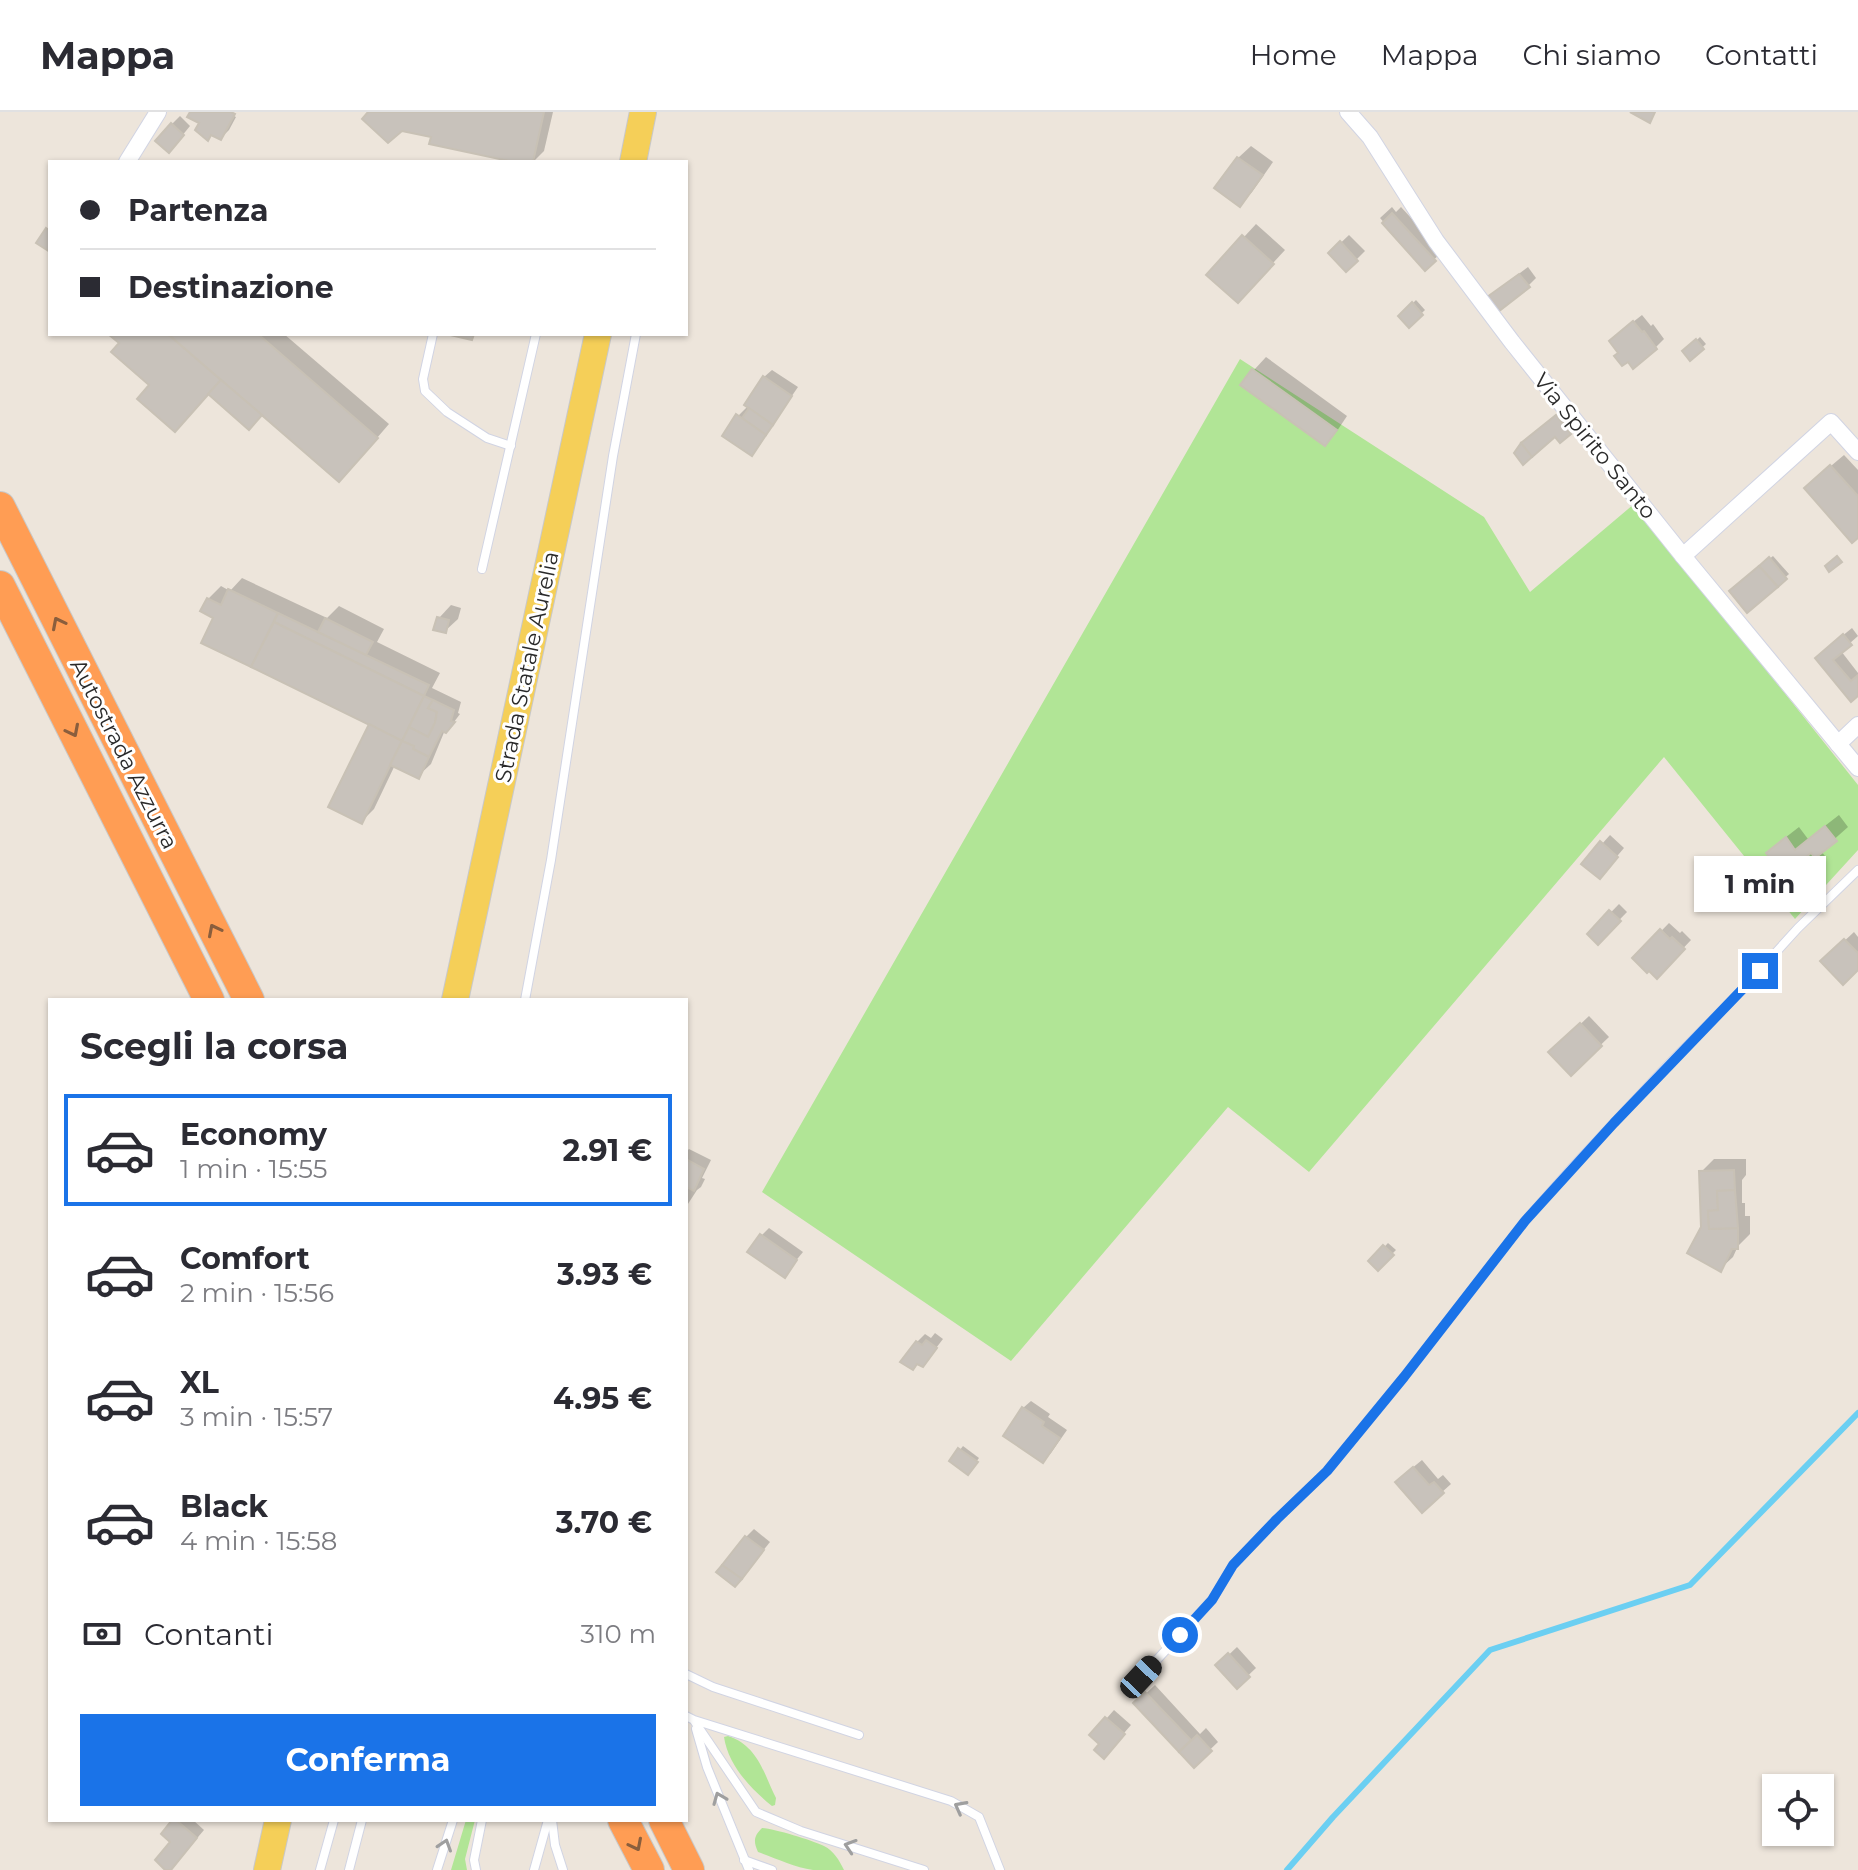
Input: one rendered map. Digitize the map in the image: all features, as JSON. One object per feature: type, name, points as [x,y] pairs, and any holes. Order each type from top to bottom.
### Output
[{"type":"highway","name":"Autostrada Azzurra","points":[[0,507],[248,998]]},
{"type":"highway","name":"Autostrada Azzurra","points":[[0,586],[208,998]]},
{"type":"highway","points":[[624,1822],[649,1870]]},
{"type":"highway","points":[[665,1822],[689,1870]]},
{"type":"main road","points":[[633,160],[643,112]]},
{"type":"main road","name":"Strada Statale Aurelia","points":[[455,998],[598,336]]},
{"type":"main road","points":[[267,1870],[278,1822]]},
{"type":"street","points":[[128,160],[158,112]]},
{"type":"street","name":"Via Spirito Santo","points":[[1348,112],[1370,137],[1436,241],[1512,342],[1858,768]]},
{"type":"street","points":[[1683,556],[1831,422],[1858,452]]},
{"type":"street","points":[[1838,744],[1858,725]]},
{"type":"lane","points":[[433,336],[423,379],[425,391],[447,412],[487,438],[511,446]]},
{"type":"lane","points":[[482,569],[536,336]]},
{"type":"lane","points":[[525,998],[551,860],[613,456],[636,336]]},
{"type":"lane","points":[[1141,1677],[1212,1600],[1233,1565],[1327,1471],[1552,1190],[1798,928],[1858,870]]},
{"type":"lane","points":[[688,1675],[713,1687],[859,1735]]},
{"type":"lane","points":[[690,1718],[749,1870]]},
{"type":"lane","points":[[690,1718],[756,1812],[801,1831],[924,1870]]},
{"type":"lane","points":[[690,1718],[951,1801],[979,1817],[1000,1870]]},
{"type":"lane","points":[[320,1870],[333,1822]]},
{"type":"lane","points":[[349,1870],[361,1822]]},
{"type":"lane","points":[[437,1870],[452,1822]]},
{"type":"lane","points":[[476,1870],[474,1860],[482,1822]]},
{"type":"lane","points":[[534,1870],[549,1822]]},
{"type":"lane","points":[[550,1822],[563,1870]]},
{"type":"lane","points":[[744,1860],[772,1870]]},
{"type":"green space","points":[[1240,359],[1484,517],[1530,592],[1634,504],[1858,785],[1858,850],[1795,919],[1664,757],[1309,1172],[1228,1107],[1011,1361],[762,1192]]},
{"type":"green space","points":[[728,1736],[753,1753],[776,1798],[775,1805],[772,1806],[756,1792],[735,1767],[726,1747],[724,1737]]},
{"type":"green space","points":[[465,1822],[474,1822],[465,1859],[467,1870],[451,1870]]},
{"type":"green space","points":[[762,1828],[824,1846],[838,1859],[844,1870],[806,1869],[758,1852],[755,1839]]},
{"type":"building","points":[[190,112],[235,114],[221,140],[211,135],[208,141],[195,130],[199,123],[187,117]]},
{"type":"building","points":[[368,112],[544,112],[533,160],[505,160],[429,144],[431,137],[402,131],[388,143],[362,119]]},
{"type":"building","points":[[1630,112],[1655,112],[1650,123]]},
{"type":"building","points":[[171,123],[184,135],[169,153],[155,141]]},
{"type":"building","points":[[1237,157],[1263,175],[1240,207],[1214,188]]},
{"type":"building","points":[[1392,213],[1436,261],[1425,271],[1382,223]]},
{"type":"building","points":[[46,228],[48,230],[48,251],[36,243]]},
{"type":"building","points":[[1242,235],[1274,264],[1238,303],[1206,275]]},
{"type":"building","points":[[1340,241],[1358,261],[1346,272],[1328,253]]},
{"type":"building","points":[[1519,274],[1530,287],[1494,315],[1483,300]]},
{"type":"building","points":[[1412,302],[1423,315],[1409,328],[1398,316]]},
{"type":"building","points":[[1633,321],[1657,349],[1633,369],[1628,362],[1622,366],[1614,356],[1618,353],[1609,341]]},
{"type":"building","points":[[110,336],[170,336],[221,380],[175,432],[137,399],[149,385],[111,352],[119,343]]},
{"type":"building","points":[[170,336],[260,336],[378,438],[339,482]]},
{"type":"building","points":[[1696,339],[1704,349],[1690,361],[1682,351]]},
{"type":"building","points":[[1252,369],[1337,430],[1325,446],[1240,385]]},
{"type":"building","points":[[763,376],[792,396],[773,425],[744,405]]},
{"type":"building","points":[[221,380],[262,415],[249,430],[208,394]]},
{"type":"building","points":[[749,408],[773,425],[766,435],[742,418]]},
{"type":"building","points":[[736,414],[766,435],[752,456],[722,436]]},
{"type":"building","points":[[1556,415],[1571,434],[1560,443],[1555,437],[1532,457],[1521,443]]},
{"type":"building","points":[[1521,443],[1532,457],[1523,465],[1514,453]]},
{"type":"building","points":[[1830,465],[1858,496],[1858,538],[1852,543],[1804,488]]},
{"type":"building","points":[[1837,556],[1842,562],[1829,572],[1825,566]]},
{"type":"building","points":[[1769,557],[1787,579],[1778,587],[1759,566]]},
{"type":"building","points":[[1759,566],[1778,587],[1747,613],[1729,591]]},
{"type":"building","points":[[228,589],[278,613],[251,667],[201,643],[213,618],[200,611],[207,598],[221,605]]},
{"type":"building","points":[[278,613],[429,685],[424,696],[274,622]]},
{"type":"building","points":[[437,617],[449,620],[446,633],[433,630]]},
{"type":"building","points":[[325,618],[373,642],[366,655],[318,632]]},
{"type":"building","points":[[274,622],[424,696],[402,741],[251,667]]},
{"type":"building","points":[[1843,634],[1852,645],[1833,660],[1851,681],[1858,675],[1858,696],[1851,702],[1815,658]]},
{"type":"building","points":[[424,696],[433,700],[428,708],[437,712],[428,737],[409,727]]},
{"type":"building","points":[[433,700],[454,710],[451,721],[455,722],[446,733],[442,731],[429,757],[402,741],[409,727],[428,737],[437,712],[428,708]]},
{"type":"building","points":[[369,724],[402,741],[362,824],[328,807]]},
{"type":"building","points":[[402,741],[429,757],[419,779],[390,765]]},
{"type":"building","points":[[1825,826],[1837,841],[1815,858],[1811,853],[1805,858],[1814,870],[1793,887],[1766,853],[1786,837],[1795,850]]},
{"type":"building","points":[[1600,841],[1618,857],[1600,879],[1581,864]]},
{"type":"building","points":[[1609,910],[1621,921],[1598,945],[1587,934]]},
{"type":"building","points":[[1660,929],[1685,949],[1657,979],[1632,958]]},
{"type":"building","points":[[1844,939],[1858,953],[1858,970],[1843,985],[1820,961]]},
{"type":"building","points":[[1580,1023],[1602,1046],[1571,1076],[1548,1052]]},
{"type":"building","points":[[688,1160],[704,1169],[694,1191],[688,1188]]},
{"type":"building","points":[[1734,1170],[1735,1190],[1717,1191],[1718,1210],[1708,1211],[1709,1229],[1738,1228],[1738,1249],[1732,1249],[1721,1272],[1687,1253],[1701,1227],[1699,1171]]},
{"type":"building","points":[[1735,1190],[1738,1228],[1709,1229],[1708,1211],[1718,1210],[1717,1191]]},
{"type":"building","points":[[760,1234],[797,1260],[785,1278],[747,1252]]},
{"type":"building","points":[[1383,1245],[1394,1255],[1378,1271],[1368,1261]]},
{"type":"building","points":[[926,1340],[937,1348],[923,1367],[917,1364],[913,1370],[900,1362],[916,1341],[922,1345]]},
{"type":"building","points":[[1022,1407],[1060,1438],[1043,1463],[1003,1436]]},
{"type":"building","points":[[958,1448],[978,1462],[968,1475],[949,1461]]},
{"type":"building","points":[[1413,1467],[1429,1485],[1434,1482],[1444,1493],[1422,1513],[1395,1482]]},
{"type":"building","points":[[745,1536],[764,1550],[742,1579],[722,1565]]},
{"type":"building","points":[[722,1565],[742,1579],[735,1587],[716,1572]]},
{"type":"building","points":[[1228,1653],[1250,1677],[1237,1689],[1215,1665]]},
{"type":"building","points":[[1145,1692],[1191,1740],[1179,1752],[1133,1703]]},
{"type":"building","points":[[1105,1717],[1125,1734],[1104,1759],[1094,1750],[1099,1744],[1089,1735]]},
{"type":"building","points":[[1197,1735],[1212,1751],[1194,1768],[1179,1752]]},
{"type":"building","points":[[170,1822],[178,1822],[197,1838],[171,1870],[165,1870],[155,1860],[170,1842],[161,1834]]},
{"type":"waterway","points":[[1287,1870],[1490,1650],[1690,1585],[1858,1413]]},
{"type":"route","points":[[1180,1635],[1212,1600],[1233,1565],[1327,1471],[1525,1221],[1667,1066],[1760,971]]}]
